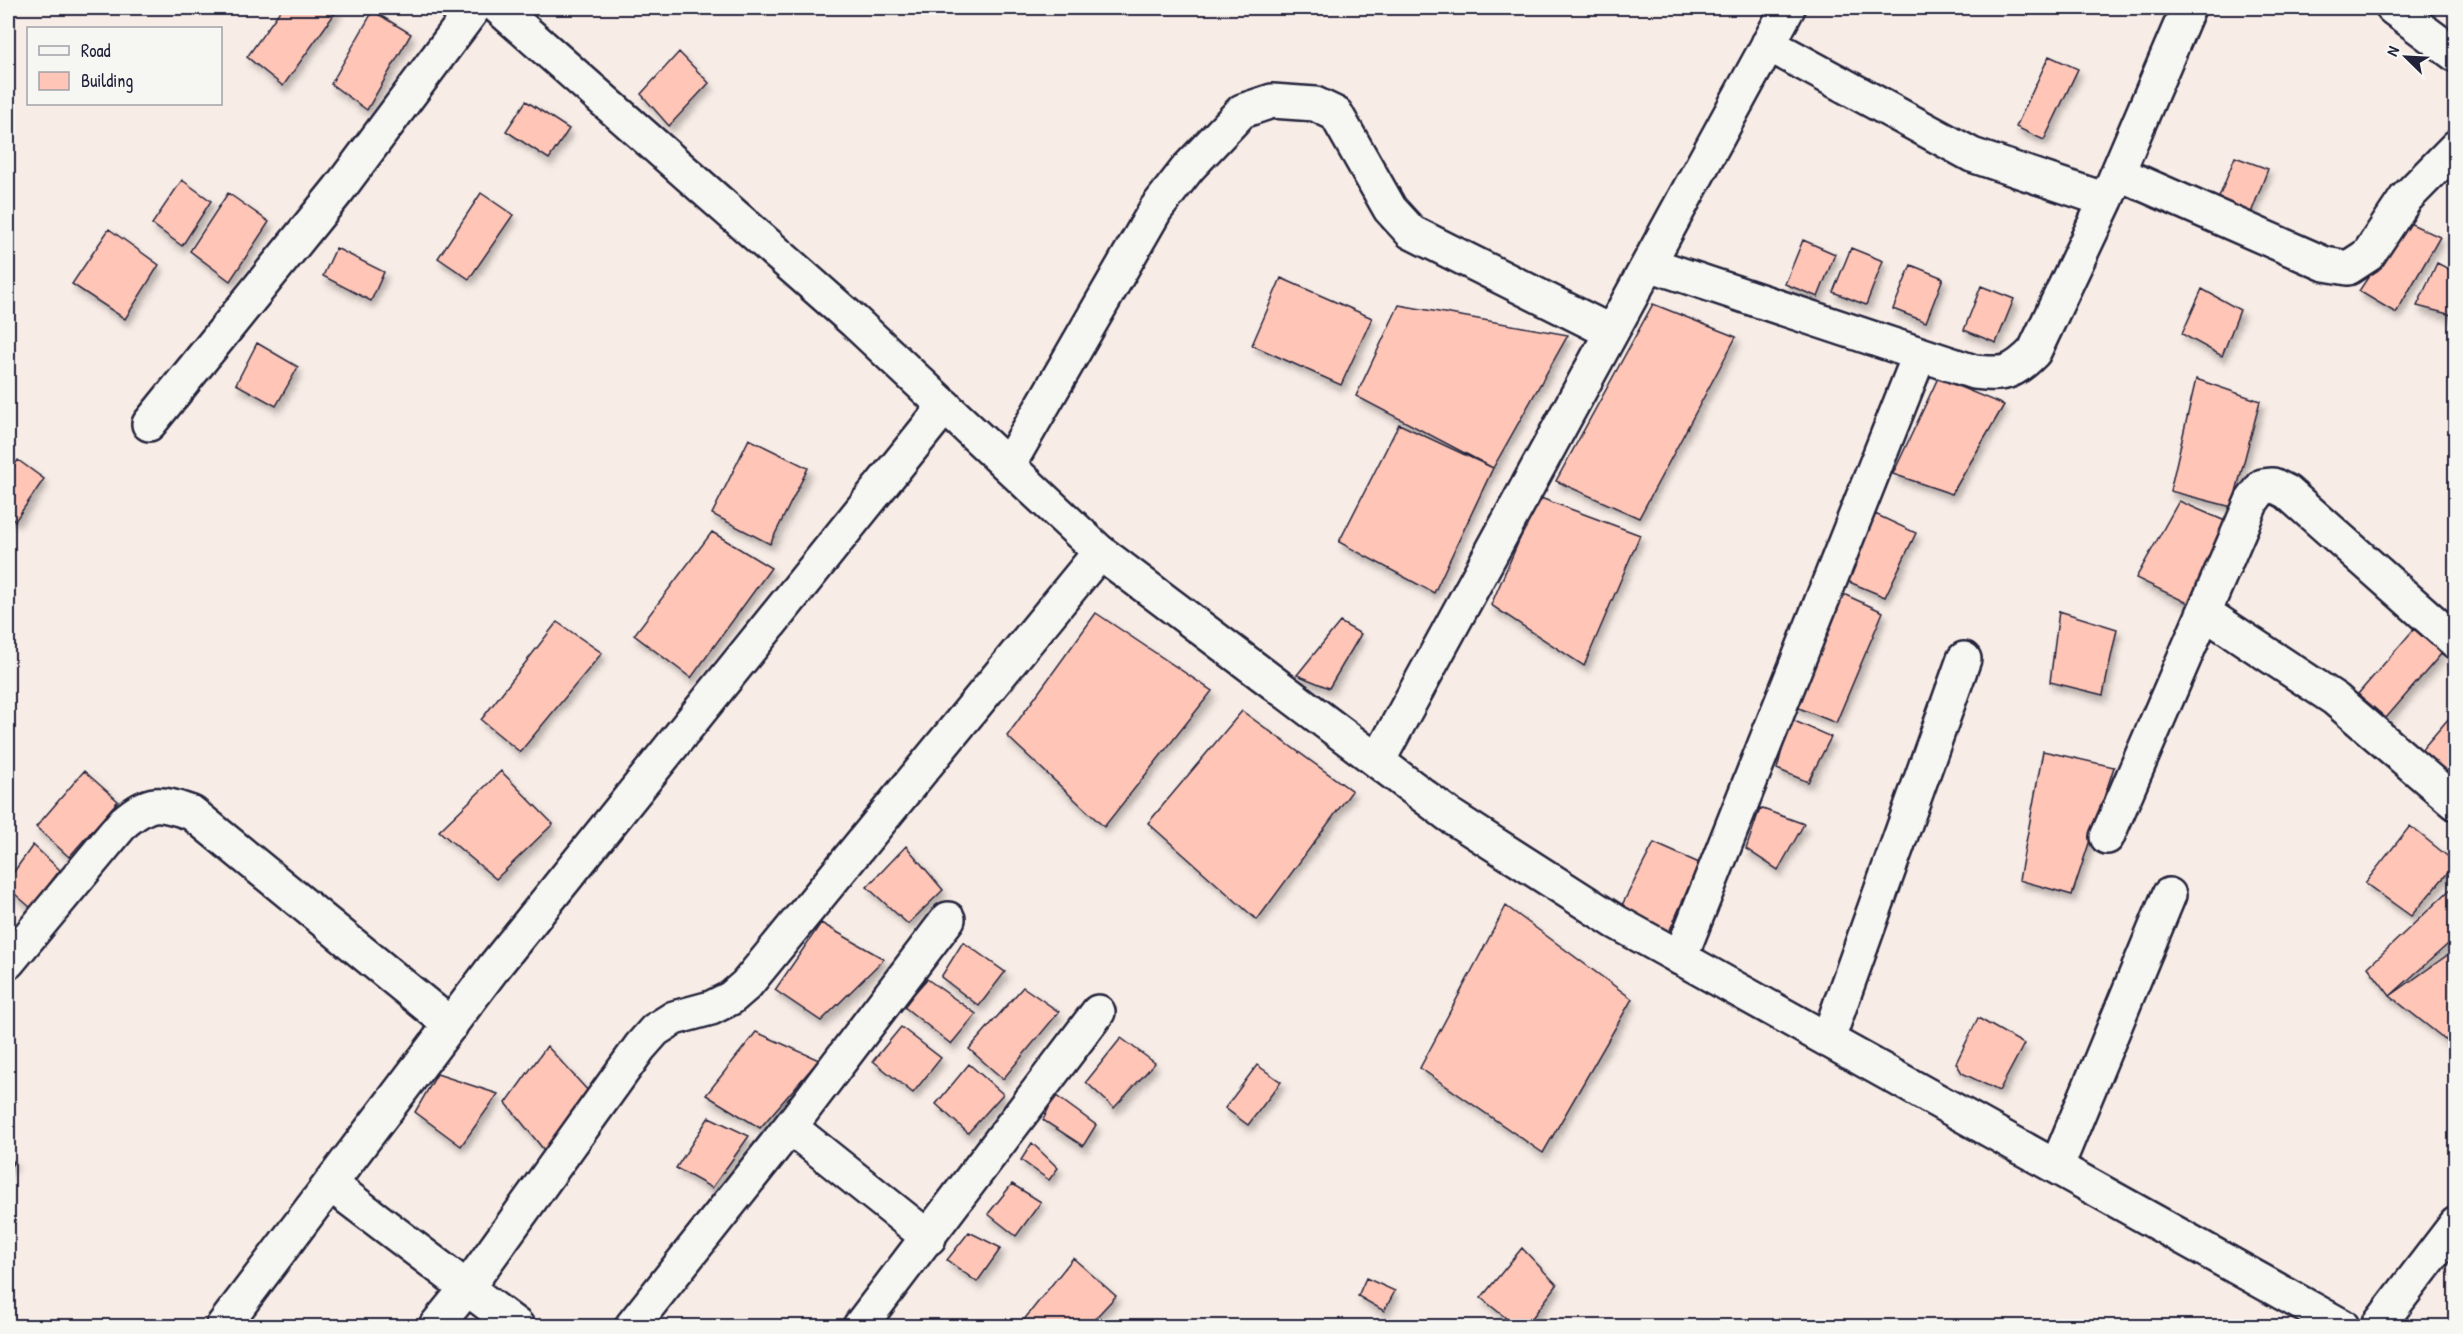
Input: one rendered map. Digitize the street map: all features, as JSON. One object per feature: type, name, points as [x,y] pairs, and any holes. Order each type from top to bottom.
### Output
[{"type":"street","points":[[149,424],[326,206],[474,8]]},
{"type":"street","points":[[499,8],[855,322],[1009,464],[1100,552],[1449,814],[1616,922],[2342,1326]]},
{"type":"street","points":[[1377,761],[1788,8]]},
{"type":"street","points":[[1648,264],[1919,356],[1974,372],[1998,375],[2017,369],[2034,352],[2112,186],[2188,8]]},
{"type":"street","points":[[2393,8],[2456,55]]},
{"type":"street","points":[[1768,44],[1972,155],[2112,186],[2325,264],[2348,268],[2368,255],[2406,198],[2456,147]]},
{"type":"street","points":[[1009,464],[1156,209],[1188,168],[1242,111],[1272,101],[1315,104],[1336,114],[1390,209],[1411,232],[1611,332]]},
{"type":"street","points":[[1680,958],[1919,356]]},
{"type":"street","points":[[223,1326],[451,1024],[945,406]]},
{"type":"street","points":[[2107,837],[2252,501],[2263,486],[2273,485],[2287,492],[2456,642]]},
{"type":"street","points":[[436,1326],[467,1288],[640,1047],[655,1030],[674,1018],[711,1008],[730,998],[746,985],[1100,552]]},
{"type":"street","points":[[2205,613],[2334,699],[2456,803]]},
{"type":"street","points":[[1828,1039],[1964,659]]},
{"type":"street","points":[[8,962],[124,822],[142,806],[165,804],[192,813],[451,1024]]},
{"type":"street","points":[[2057,1166],[2169,895]]},
{"type":"street","points":[[632,1326],[790,1127],[948,919]]},
{"type":"street","points":[[860,1326],[929,1238],[1098,1012]]},
{"type":"street","points":[[790,1127],[929,1238]]},
{"type":"street","points":[[330,1184],[518,1326]]},
{"type":"street","points":[[2378,1326],[2456,1224]]},
{"type":"building","points":[[282,8],[338,9],[283,86],[247,57]]},
{"type":"building","points":[[373,11],[411,34],[367,110],[331,84]]},
{"type":"building","points":[[679,52],[709,83],[669,126],[641,94]]},
{"type":"building","points":[[2049,56],[2078,69],[2044,140],[2016,127]]},
{"type":"building","points":[[526,101],[569,129],[549,159],[506,131]]},
{"type":"building","points":[[2235,157],[2268,169],[2251,213],[2218,200]]},
{"type":"building","points":[[182,180],[211,201],[182,246],[152,224]]},
{"type":"building","points":[[228,193],[269,222],[230,281],[190,251]]},
{"type":"building","points":[[481,193],[513,215],[469,279],[438,258]]},
{"type":"building","points":[[2405,221],[2440,237],[2396,313],[2359,291]]},
{"type":"building","points":[[109,229],[159,265],[125,319],[72,284]]},
{"type":"building","points":[[1803,240],[1835,254],[1818,297],[1785,284]]},
{"type":"building","points":[[336,248],[384,272],[371,301],[323,276]]},
{"type":"building","points":[[1851,248],[1883,261],[1866,305],[1833,292]]},
{"type":"building","points":[[2437,263],[2456,273],[2456,316],[2417,306]]},
{"type":"building","points":[[1911,265],[1943,278],[1926,322],[1893,309]]},
{"type":"building","points":[[1281,278],[1372,318],[1341,385],[1252,345]]},
{"type":"building","points":[[1981,286],[2014,299],[1996,343],[1964,330]]},
{"type":"building","points":[[2202,289],[2240,310],[2222,356],[2182,334]]},
{"type":"building","points":[[1653,304],[1736,337],[1639,518],[1556,481]]},
{"type":"building","points":[[1399,305],[1568,335],[1493,468],[1356,396]]},
{"type":"building","points":[[257,343],[298,367],[276,406],[236,384]]},
{"type":"building","points":[[1938,378],[2004,405],[1952,494],[1893,474]]},
{"type":"building","points":[[2196,379],[2260,401],[2232,507],[2170,491]]},
{"type":"building","points":[[1399,424],[1493,468],[1434,593],[1339,542]]},
{"type":"building","points":[[749,439],[808,468],[770,544],[712,514]]},
{"type":"building","points":[[18,460],[44,479],[15,521],[8,516],[8,475]]},
{"type":"building","points":[[1538,497],[1640,535],[1584,666],[1491,605]]},
{"type":"building","points":[[2179,501],[2232,524],[2194,606],[2136,578]]},
{"type":"building","points":[[1875,514],[1916,533],[1885,597],[1847,581]]},
{"type":"building","points":[[712,532],[771,568],[691,678],[634,635]]},
{"type":"building","points":[[1839,592],[1883,612],[1836,723],[1794,706]]},
{"type":"building","points":[[2059,611],[2117,629],[2103,695],[2050,682]]},
{"type":"building","points":[[1096,613],[1212,691],[1104,827],[1007,736]]},
{"type":"building","points":[[557,622],[602,653],[520,752],[481,720]]},
{"type":"building","points":[[1340,622],[1361,634],[1329,688],[1297,675]]},
{"type":"building","points":[[2414,629],[2442,653],[2386,718],[2358,694]]},
{"type":"building","points":[[2456,710],[2456,784],[2418,754]]},
{"type":"building","points":[[1242,711],[1352,791],[1257,920],[1148,823]]},
{"type":"building","points":[[1790,719],[1831,737],[1808,782],[1777,769]]},
{"type":"building","points":[[2043,751],[2114,767],[2072,895],[2019,880]]},
{"type":"building","points":[[84,771],[118,801],[69,857],[36,827]]},
{"type":"building","points":[[501,771],[553,824],[496,879],[439,831]]},
{"type":"building","points":[[1760,808],[1804,824],[1778,870],[1746,849]]},
{"type":"building","points":[[2410,826],[2456,863],[2411,916],[2365,883]]},
{"type":"building","points":[[1654,843],[1699,863],[1669,932],[1620,909]]},
{"type":"building","points":[[33,845],[60,870],[31,908],[8,888],[8,880]]},
{"type":"building","points":[[906,846],[943,890],[908,924],[867,887]]},
{"type":"building","points":[[2456,884],[2456,937],[2390,996],[2368,967]]},
{"type":"building","points":[[1506,906],[1632,999],[1543,1153],[1420,1068]]},
{"type":"building","points":[[821,923],[884,959],[821,1021],[775,990]]},
{"type":"building","points":[[963,942],[1005,972],[979,1006],[941,977]]},
{"type":"building","points":[[2456,949],[2456,1048],[2390,996]]},
{"type":"building","points":[[927,979],[976,1014],[951,1044],[903,1006]]},
{"type":"building","points":[[1023,987],[1059,1012],[1003,1079],[969,1049]]},
{"type":"building","points":[[1978,1018],[2024,1044],[1999,1091],[1962,1073],[1956,1063]]},
{"type":"building","points":[[901,1027],[941,1058],[913,1093],[873,1061]]},
{"type":"building","points":[[756,1032],[819,1060],[760,1128],[706,1095]]},
{"type":"building","points":[[1121,1038],[1155,1063],[1114,1108],[1086,1082]]},
{"type":"building","points":[[547,1046],[590,1093],[544,1150],[506,1103]]},
{"type":"building","points":[[969,1064],[1003,1094],[968,1133],[936,1104]]},
{"type":"building","points":[[1257,1065],[1281,1082],[1248,1125],[1225,1108]]},
{"type":"building","points":[[437,1074],[498,1094],[461,1146],[415,1112]]},
{"type":"building","points":[[1055,1095],[1096,1125],[1083,1146],[1043,1120]]},
{"type":"building","points":[[709,1117],[749,1136],[712,1188],[676,1168]]},
{"type":"building","points":[[1032,1143],[1058,1168],[1049,1180],[1021,1160]]},
{"type":"building","points":[[8,1156],[14,1162],[8,1170]]},
{"type":"building","points":[[1012,1184],[1041,1202],[1016,1236],[988,1214]]},
{"type":"building","points":[[969,1232],[1001,1248],[977,1282],[947,1260]]},
{"type":"building","points":[[1522,1248],[1557,1285],[1526,1326],[1516,1326],[1481,1298]]},
{"type":"building","points":[[1073,1258],[1116,1296],[1088,1326],[1019,1326]]},
{"type":"building","points":[[1366,1278],[1395,1291],[1384,1311],[1358,1296]]}]
